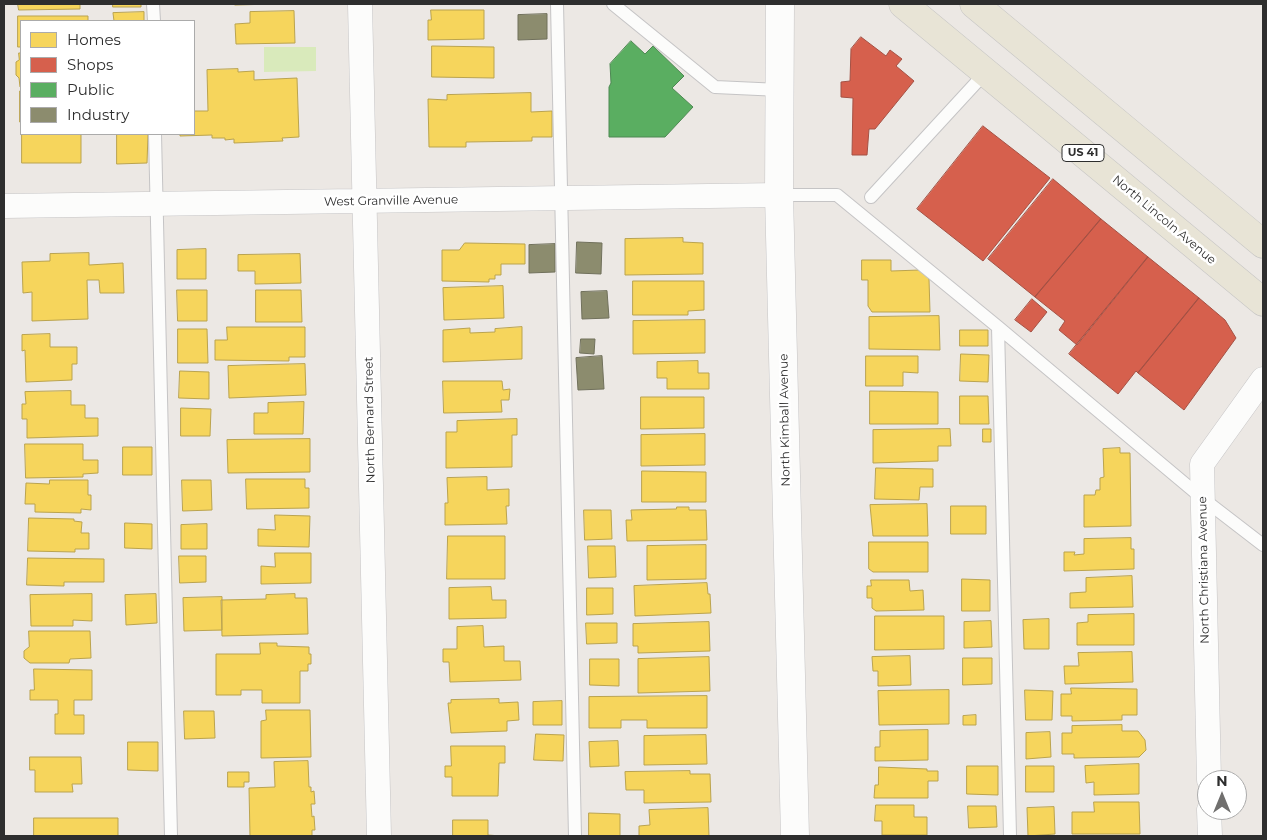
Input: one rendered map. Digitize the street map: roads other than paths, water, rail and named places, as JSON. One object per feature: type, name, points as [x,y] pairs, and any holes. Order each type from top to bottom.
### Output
[{"type":"main road","name":"North Lincoln Avenue","points":[[903,4],[1263,302]]},
{"type":"main road","points":[[974,4],[1263,244]]},
{"type":"street","name":"North Bernard Street","points":[[360,4],[366,201],[379,836]]},
{"type":"street","name":"North Kimball Avenue","points":[[780,4],[779,195],[795,836]]},
{"type":"street","name":"West Granville Avenue","points":[[4,206],[779,195]]},
{"type":"street","name":"North Christiana Avenue","points":[[1208,770],[1202,464],[1263,379]]},
{"type":"street","points":[[1209,820],[1210,836]]},
{"type":"lane","points":[[153,4],[154,20]]},
{"type":"lane","points":[[557,4],[575,836]]},
{"type":"lane","points":[[613,4],[715,87],[780,90]]},
{"type":"lane","points":[[871,197],[986,72]]},
{"type":"lane","points":[[155,135],[171,836]]},
{"type":"lane","points":[[779,195],[837,195],[1202,498],[1263,545]]},
{"type":"lane","points":[[998,327],[1010,836]]}]
